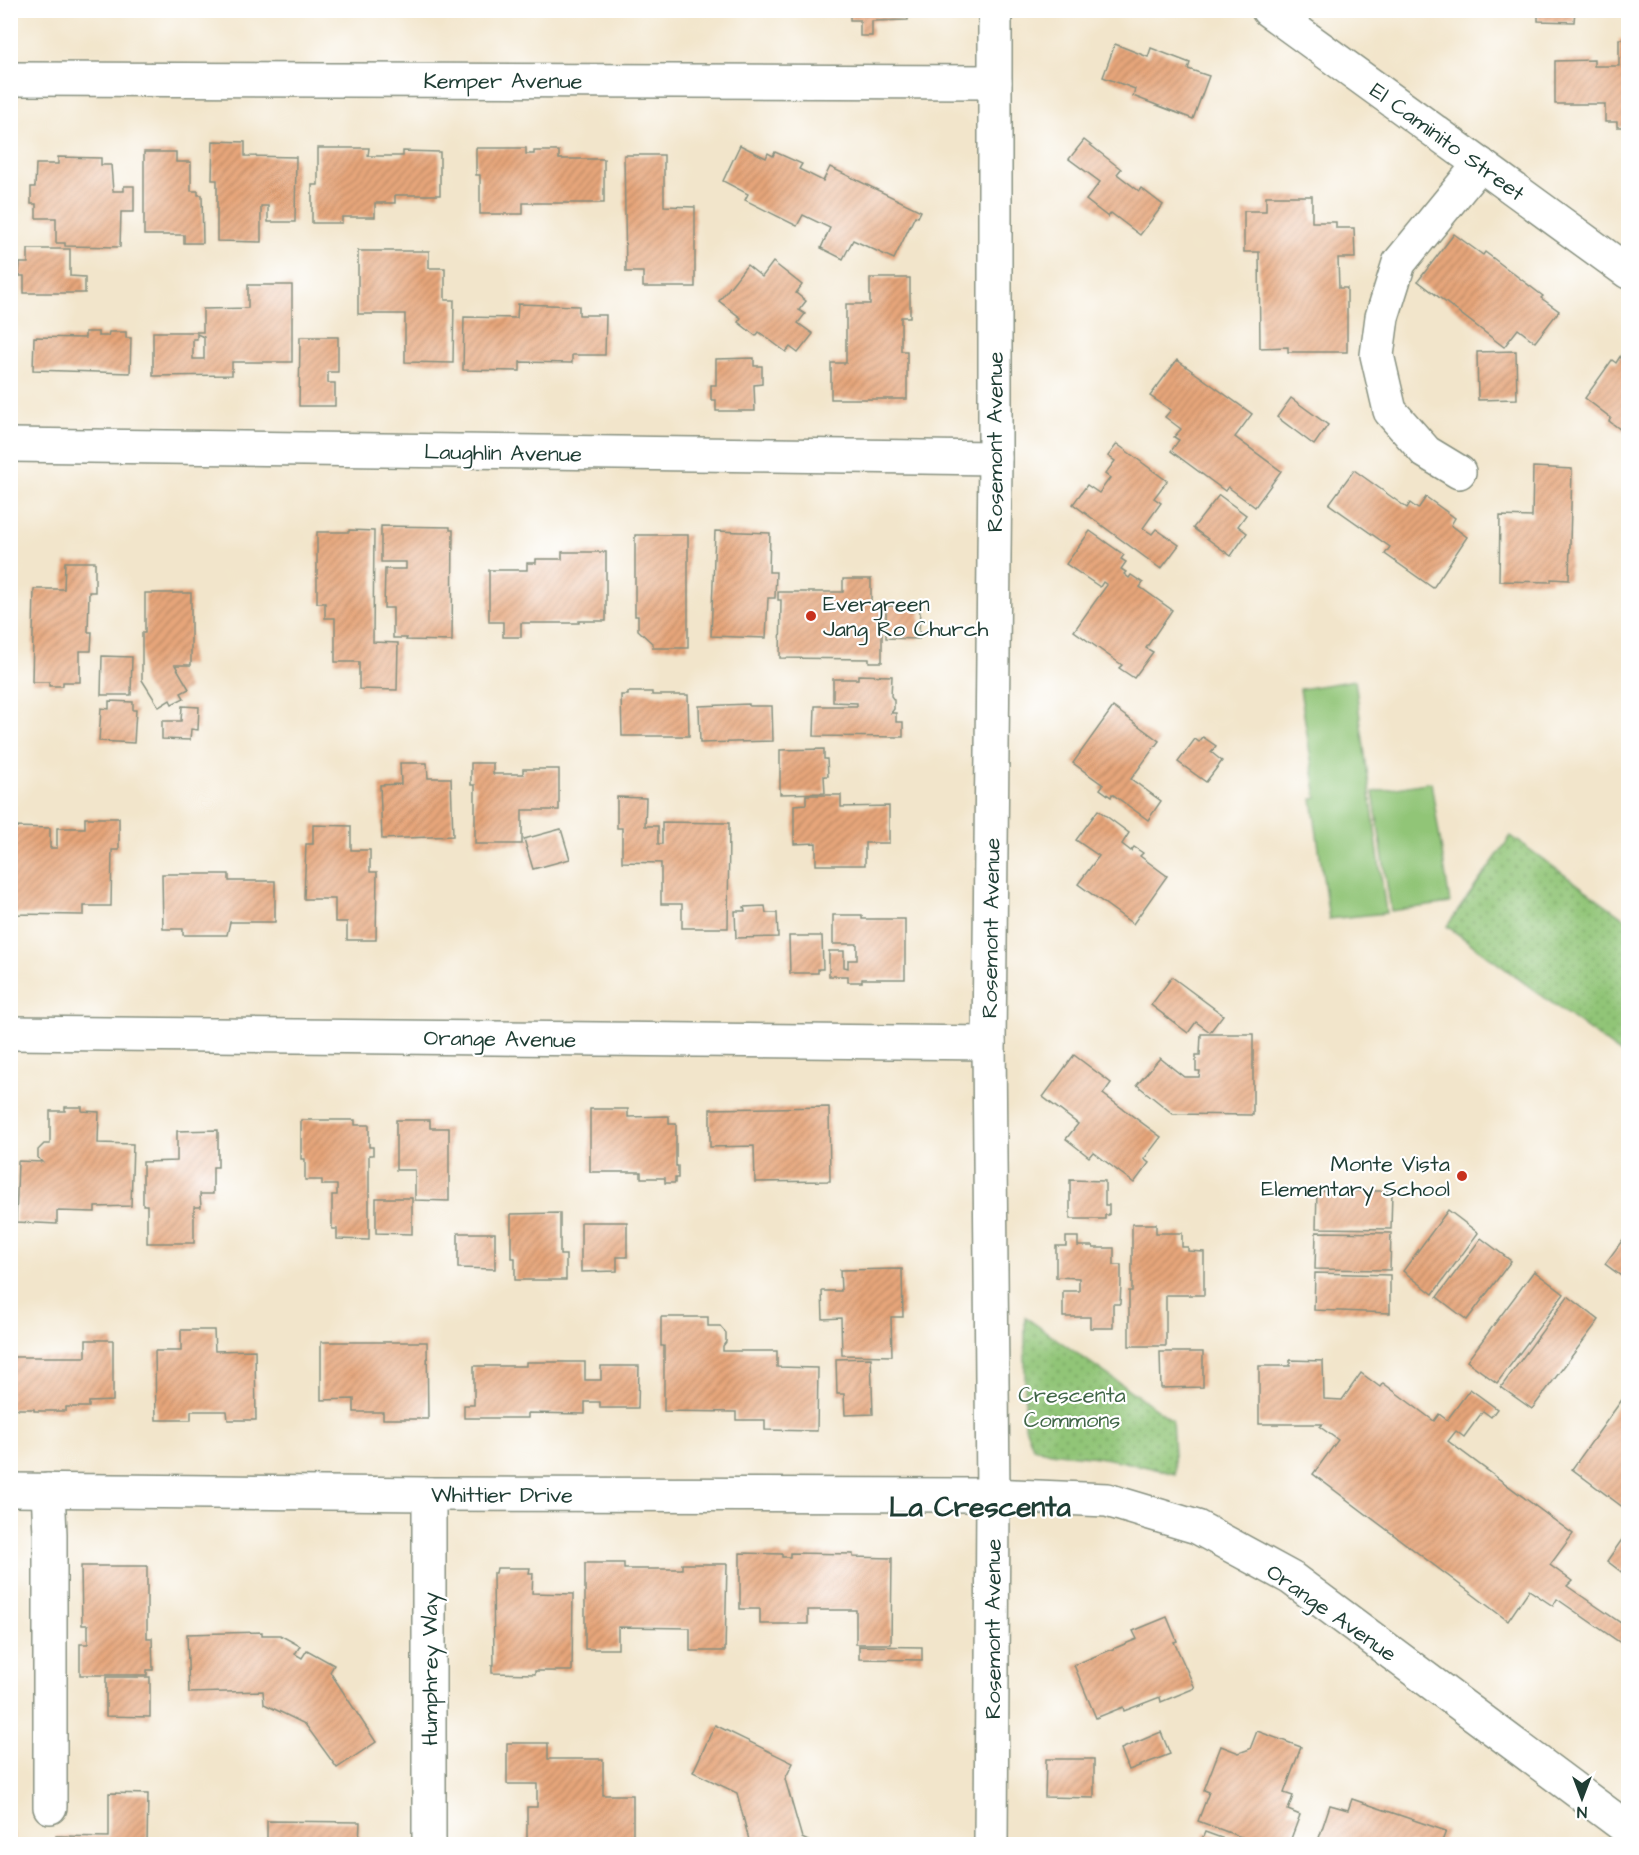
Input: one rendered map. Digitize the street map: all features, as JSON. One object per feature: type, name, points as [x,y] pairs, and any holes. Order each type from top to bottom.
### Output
[{"type":"street","name":"Rosemont Avenue","points":[[991,1845],[993,1495],[989,1043],[995,458],[995,10]]},
{"type":"street","name":"El Caminito Street","points":[[1268,10],[1629,272]]},
{"type":"street","name":"Kemper Avenue","points":[[10,79],[995,82]]},
{"type":"street","points":[[1459,472],[1426,452],[1390,411],[1377,355],[1382,316],[1399,263],[1480,165]]},
{"type":"street","name":"Laughlin Avenue","points":[[10,445],[995,458]]},
{"type":"street","name":"Orange Avenue","points":[[10,1033],[989,1043]]},
{"type":"street","name":"Whittier Drive","points":[[10,1490],[429,1494],[993,1495]]},
{"type":"street","points":[[48,1490],[50,1807]]},
{"type":"street","name":"Humphrey Way","points":[[429,1494],[429,1845]]},
{"type":"street","name":"Orange Avenue","points":[[993,1495],[1107,1500],[1197,1527],[1291,1578],[1629,1829]]},
{"type":"green space","points":[[1355,680],[1386,913],[1329,919],[1312,799],[1317,798],[1300,689]]},
{"type":"green space","points":[[1431,782],[1450,903],[1391,911],[1373,792]]},
{"type":"green space","points":[[1511,836],[1628,921],[1628,1059],[1447,926]]},
{"type":"green space","name":"Crescenta Commons","points":[[1025,1317],[1172,1420],[1175,1474],[1117,1460],[1057,1453],[1033,1447],[1025,1426]]},
{"type":"building","points":[[850,10],[908,10],[908,20],[872,21],[872,36],[860,36],[860,20],[850,20]]},
{"type":"building","points":[[1538,10],[1575,10],[1574,22],[1538,21]]},
{"type":"building","points":[[1619,39],[1628,39],[1628,127],[1617,127],[1617,122],[1605,122],[1605,104],[1555,104],[1555,61],[1594,60],[1594,66],[1619,66]]},
{"type":"building","points":[[1115,44],[1148,57],[1151,48],[1190,63],[1188,69],[1209,76],[1193,119],[1133,96],[1135,89],[1103,77]]},
{"type":"building","points":[[1084,140],[1121,169],[1117,174],[1139,191],[1141,188],[1163,205],[1140,235],[1111,213],[1108,217],[1086,200],[1100,182],[1069,159]]},
{"type":"building","points":[[213,141],[245,142],[245,156],[296,157],[295,222],[268,222],[268,206],[261,206],[261,242],[217,241],[217,180],[212,180]]},
{"type":"building","points":[[740,145],[766,158],[768,153],[773,156],[775,152],[802,164],[799,169],[823,181],[830,167],[921,211],[918,217],[915,216],[894,259],[853,240],[843,259],[821,248],[830,228],[803,215],[797,226],[745,200],[748,194],[723,181]]},
{"type":"building","points":[[318,148],[369,148],[368,156],[403,156],[403,151],[440,152],[440,195],[395,195],[395,203],[375,203],[375,217],[342,217],[342,223],[312,223],[312,185],[318,185]]},
{"type":"building","points":[[476,148],[526,148],[526,154],[534,154],[534,151],[559,151],[559,159],[604,159],[604,203],[523,203],[523,214],[480,214],[480,175],[476,175]]},
{"type":"building","points":[[144,152],[176,152],[176,162],[191,162],[191,191],[198,191],[198,195],[202,195],[203,243],[184,243],[184,235],[144,235]]},
{"type":"building","points":[[624,155],[664,155],[664,206],[695,207],[695,287],[643,287],[643,272],[626,272]]},
{"type":"building","points":[[58,157],[101,158],[101,165],[111,165],[113,191],[124,191],[124,186],[134,186],[134,212],[121,212],[120,247],[65,246],[65,243],[56,243],[56,218],[36,218],[36,204],[31,204],[31,187],[35,187],[36,164],[58,164]]},
{"type":"building","points":[[1266,196],[1312,196],[1312,222],[1336,222],[1336,228],[1354,228],[1355,258],[1338,258],[1339,288],[1347,288],[1347,352],[1288,352],[1288,347],[1260,348],[1259,252],[1244,252],[1244,211],[1266,211]]},
{"type":"building","points":[[1454,234],[1483,255],[1485,252],[1559,311],[1535,342],[1518,329],[1504,347],[1418,281]]},
{"type":"building","points":[[28,249],[70,249],[70,276],[85,277],[85,293],[24,293],[24,276],[19,276],[20,263],[28,263]]},
{"type":"building","points":[[358,251],[429,251],[429,268],[445,268],[445,300],[454,300],[453,363],[405,362],[405,314],[358,314]]},
{"type":"building","points":[[773,262],[802,285],[796,293],[806,301],[799,310],[805,314],[798,323],[813,334],[798,353],[790,347],[786,352],[759,332],[756,336],[738,322],[741,318],[719,301],[747,265],[762,277]]},
{"type":"building","points":[[870,278],[910,278],[910,317],[901,317],[901,351],[907,351],[907,399],[831,399],[831,363],[846,363],[846,304],[870,304]]},
{"type":"building","points":[[248,285],[292,285],[292,362],[232,362],[232,375],[153,376],[153,332],[203,332],[203,309],[248,308]],"holes":[[[197,334],[204,337],[204,359],[193,359],[193,339],[197,339]]]},
{"type":"building","points":[[518,304],[579,306],[579,315],[606,315],[605,355],[572,355],[572,363],[520,362],[520,371],[463,370],[464,317],[517,318]]},
{"type":"building","points":[[85,332],[98,332],[98,336],[108,336],[109,332],[126,332],[126,338],[131,338],[130,373],[33,370],[34,337],[85,338]]},
{"type":"building","points":[[300,337],[338,337],[338,372],[328,372],[328,383],[335,383],[335,406],[299,406]]},
{"type":"building","points":[[1516,351],[1517,399],[1478,400],[1477,352]]},
{"type":"building","points":[[1621,355],[1628,361],[1628,435],[1585,398],[1612,360],[1616,363]]},
{"type":"building","points":[[754,358],[754,366],[762,366],[762,384],[754,385],[755,411],[716,411],[716,400],[711,400],[711,385],[716,385],[716,359]]},
{"type":"building","points":[[1177,360],[1252,414],[1235,437],[1281,471],[1255,507],[1228,487],[1225,491],[1171,451],[1179,440],[1174,437],[1181,429],[1165,417],[1171,410],[1150,396]]},
{"type":"building","points":[[1291,398],[1328,425],[1314,445],[1277,417]]},
{"type":"building","points":[[1117,444],[1167,481],[1154,498],[1161,503],[1143,528],[1152,534],[1156,529],[1179,545],[1161,569],[1073,504],[1087,485],[1099,493],[1110,478],[1105,474],[1115,461],[1108,456]]},
{"type":"building","points":[[1533,467],[1572,469],[1569,580],[1499,581],[1500,516],[1532,517]]},
{"type":"building","points":[[1354,470],[1407,508],[1410,503],[1418,509],[1426,497],[1455,518],[1451,525],[1467,537],[1433,588],[1385,554],[1390,547],[1329,504]]},
{"type":"building","points":[[1219,495],[1246,515],[1238,526],[1247,533],[1231,556],[1193,528]]},
{"type":"building","points":[[381,526],[450,527],[450,530],[453,530],[452,641],[393,638],[393,608],[384,608],[385,569],[406,569],[406,562],[381,562]]},
{"type":"building","points":[[349,530],[374,531],[373,642],[398,643],[397,690],[359,689],[359,662],[335,662],[335,618],[325,618],[325,603],[317,603],[317,532],[349,532]]},
{"type":"building","points":[[715,531],[770,533],[769,572],[776,572],[775,598],[768,598],[766,638],[711,636]]},
{"type":"building","points":[[1090,531],[1124,555],[1121,559],[1126,562],[1121,569],[1126,572],[1124,574],[1129,578],[1131,575],[1143,583],[1140,587],[1172,610],[1146,648],[1153,652],[1134,678],[1119,668],[1122,665],[1074,631],[1107,585],[1103,582],[1100,587],[1066,564]]},
{"type":"building","points":[[635,535],[688,535],[688,648],[653,648],[653,644],[638,630],[638,616],[635,616]]},
{"type":"building","points":[[562,552],[606,552],[606,621],[521,623],[521,637],[503,637],[503,622],[489,622],[489,570],[527,570],[527,563],[536,563],[536,559],[562,559]]},
{"type":"building","points":[[65,562],[95,562],[95,592],[89,592],[88,632],[92,632],[91,651],[80,651],[80,682],[63,682],[63,686],[49,686],[49,682],[32,682],[34,589],[64,589]]},
{"type":"building","points":[[843,579],[871,579],[871,604],[882,604],[882,662],[869,662],[869,659],[780,658],[781,600],[778,600],[778,592],[843,592]]},
{"type":"building","points":[[145,593],[191,593],[191,665],[175,665],[189,689],[181,693],[184,698],[172,704],[170,700],[159,707],[142,680]]},
{"type":"building","points":[[886,606],[920,606],[919,639],[886,638]]},
{"type":"building","points":[[102,656],[132,657],[131,695],[101,695]]},
{"type":"building","points":[[858,675],[892,676],[891,696],[894,700],[894,709],[891,713],[896,713],[896,722],[903,722],[903,737],[814,736],[815,706],[857,706],[857,703],[833,702],[833,679],[858,679]]},
{"type":"building","points":[[628,692],[688,695],[689,736],[622,736],[621,695],[628,695]]},
{"type":"building","points":[[109,701],[133,702],[133,710],[136,710],[134,743],[99,741],[101,708],[109,709]]},
{"type":"building","points":[[749,704],[749,706],[772,706],[773,741],[700,743],[699,706]]},
{"type":"building","points":[[182,706],[199,707],[198,730],[191,729],[190,740],[162,739],[162,721],[181,721]]},
{"type":"building","points":[[1113,707],[1159,741],[1131,779],[1161,801],[1148,820],[1112,794],[1111,797],[1100,789],[1103,785],[1073,763]]},
{"type":"building","points":[[1203,737],[1216,746],[1211,752],[1222,761],[1206,782],[1178,762],[1195,739],[1199,742]]},
{"type":"building","points":[[824,749],[828,776],[824,776],[825,793],[780,794],[780,750]]},
{"type":"building","points":[[400,763],[427,763],[428,778],[451,778],[453,836],[382,839],[380,785],[401,784]]},
{"type":"building","points":[[471,763],[493,763],[493,774],[523,774],[523,769],[559,769],[559,810],[522,810],[522,844],[475,844],[475,785],[471,785]]},
{"type":"building","points":[[806,795],[841,795],[841,807],[889,806],[889,843],[865,843],[865,865],[816,865],[816,843],[794,844],[794,805],[806,804]]},
{"type":"building","points":[[617,797],[646,798],[645,826],[658,826],[658,844],[662,844],[662,822],[729,823],[728,928],[682,928],[682,904],[661,904],[661,863],[622,862],[622,828],[617,828]]},
{"type":"building","points":[[1098,810],[1129,833],[1122,844],[1131,851],[1134,847],[1143,853],[1140,856],[1167,876],[1133,924],[1078,884],[1099,856],[1076,840]]},
{"type":"building","points":[[85,818],[119,818],[119,850],[112,850],[111,906],[84,906],[84,915],[10,914],[10,843],[13,843],[13,827],[50,828],[50,848],[57,848],[57,828],[85,828]]},
{"type":"building","points":[[313,825],[351,826],[351,850],[370,850],[370,872],[377,872],[376,940],[347,940],[347,922],[335,922],[335,899],[304,899],[306,844],[313,844]]},
{"type":"building","points":[[561,829],[570,859],[533,869],[524,839]]},
{"type":"building","points":[[162,874],[229,874],[229,881],[275,881],[275,922],[230,922],[227,935],[183,935],[183,929],[163,929]]},
{"type":"building","points":[[765,906],[766,913],[777,913],[778,937],[736,938],[735,911],[745,911],[744,907]]},
{"type":"building","points":[[833,915],[862,915],[862,919],[905,919],[905,979],[862,979],[862,982],[848,982],[848,976],[829,976],[829,951],[844,951],[844,967],[848,968],[848,960],[857,960],[857,944],[833,944]]},
{"type":"building","points":[[789,936],[822,936],[823,969],[818,969],[818,973],[790,973]]},
{"type":"building","points":[[1172,977],[1223,1015],[1210,1032],[1196,1022],[1188,1033],[1151,1005]]},
{"type":"building","points":[[1201,1034],[1253,1034],[1253,1115],[1173,1114],[1137,1085],[1160,1058],[1184,1077],[1199,1077],[1200,1071],[1196,1071],[1196,1055],[1200,1055]]},
{"type":"building","points":[[1074,1055],[1111,1083],[1103,1094],[1161,1137],[1144,1159],[1149,1163],[1134,1183],[1093,1152],[1089,1157],[1066,1139],[1078,1124],[1043,1097]]},
{"type":"building","points":[[65,1107],[82,1107],[82,1111],[99,1112],[98,1143],[133,1144],[131,1206],[95,1207],[95,1212],[57,1211],[57,1224],[16,1222],[18,1161],[42,1162],[38,1158],[38,1150],[44,1144],[50,1144],[50,1111],[65,1111]]},
{"type":"building","points":[[829,1107],[830,1181],[755,1182],[754,1146],[710,1147],[710,1109]]},
{"type":"building","points":[[590,1109],[628,1109],[628,1117],[669,1116],[669,1124],[676,1124],[678,1178],[675,1178],[675,1183],[665,1183],[665,1178],[641,1178],[641,1172],[590,1172]]},
{"type":"building","points":[[301,1120],[355,1120],[355,1125],[369,1125],[369,1147],[373,1147],[373,1155],[369,1155],[369,1240],[337,1239],[337,1229],[332,1229],[332,1195],[337,1195],[337,1185],[322,1185],[322,1180],[305,1180],[305,1159],[301,1159]]},
{"type":"building","points":[[396,1120],[430,1120],[430,1128],[449,1128],[449,1201],[415,1200],[415,1170],[396,1170]]},
{"type":"building","points":[[218,1130],[218,1167],[213,1167],[213,1194],[200,1194],[201,1207],[194,1207],[194,1243],[147,1243],[147,1205],[143,1205],[143,1162],[177,1161],[177,1131]]},
{"type":"building","points":[[1070,1180],[1105,1181],[1105,1205],[1109,1205],[1109,1215],[1105,1215],[1105,1219],[1070,1219]]},
{"type":"building","points":[[1317,1191],[1392,1191],[1391,1229],[1316,1228]]},
{"type":"building","points":[[376,1198],[412,1198],[412,1234],[376,1233]]},
{"type":"building","points":[[1448,1210],[1478,1233],[1433,1294],[1403,1271]]},
{"type":"building","points":[[560,1213],[560,1255],[566,1255],[566,1280],[515,1280],[515,1258],[511,1258],[511,1214]]},
{"type":"building","points":[[581,1222],[627,1222],[627,1257],[617,1257],[617,1271],[581,1272]]},
{"type":"building","points":[[1132,1224],[1156,1224],[1156,1233],[1182,1233],[1182,1247],[1188,1247],[1188,1251],[1204,1252],[1204,1295],[1166,1295],[1166,1346],[1129,1346]]},
{"type":"building","points":[[1316,1232],[1391,1233],[1390,1270],[1315,1269]]},
{"type":"building","points":[[458,1233],[495,1233],[495,1269],[458,1268]]},
{"type":"building","points":[[1066,1237],[1078,1237],[1078,1246],[1114,1248],[1114,1265],[1121,1265],[1121,1284],[1120,1304],[1113,1304],[1113,1328],[1090,1328],[1090,1317],[1063,1317],[1063,1291],[1079,1291],[1079,1278],[1056,1277],[1056,1246],[1066,1246]]},
{"type":"building","points":[[1481,1238],[1511,1261],[1467,1320],[1437,1297]]},
{"type":"building","points":[[1624,1238],[1628,1241],[1628,1281],[1605,1264]]},
{"type":"building","points":[[902,1269],[903,1317],[891,1317],[892,1356],[842,1355],[841,1318],[823,1319],[822,1291],[841,1291],[840,1270]]},
{"type":"building","points":[[1534,1271],[1564,1294],[1497,1383],[1467,1361]]},
{"type":"building","points":[[1315,1273],[1390,1275],[1390,1313],[1314,1310]]},
{"type":"building","points":[[1568,1296],[1599,1320],[1532,1409],[1501,1387]]},
{"type":"building","points":[[661,1317],[708,1317],[708,1326],[720,1326],[726,1333],[723,1351],[777,1351],[777,1367],[818,1368],[817,1431],[765,1430],[765,1420],[736,1420],[736,1412],[664,1411],[664,1346],[661,1346]]},
{"type":"building","points":[[181,1330],[214,1330],[215,1351],[255,1350],[256,1420],[228,1420],[227,1411],[191,1411],[191,1420],[156,1420],[155,1351],[181,1351]]},
{"type":"building","points":[[86,1340],[113,1340],[113,1401],[89,1402],[89,1407],[66,1407],[66,1411],[10,1409],[10,1357],[86,1357]]},
{"type":"building","points":[[321,1342],[427,1342],[428,1419],[383,1419],[383,1412],[354,1412],[354,1399],[321,1400]]},
{"type":"building","points":[[1160,1352],[1203,1352],[1203,1387],[1161,1388]]},
{"type":"building","points":[[871,1358],[873,1414],[845,1415],[844,1394],[837,1394],[836,1359]]},
{"type":"building","points":[[1290,1360],[1323,1361],[1324,1399],[1342,1400],[1361,1373],[1380,1387],[1383,1383],[1434,1421],[1439,1414],[1447,1420],[1470,1389],[1497,1409],[1491,1417],[1483,1411],[1464,1437],[1456,1431],[1448,1441],[1573,1534],[1550,1565],[1572,1581],[1567,1586],[1628,1628],[1628,1648],[1557,1599],[1553,1606],[1529,1590],[1508,1621],[1313,1474],[1338,1440],[1320,1427],[1323,1424],[1259,1424],[1259,1366],[1290,1366]]},
{"type":"building","points":[[526,1362],[585,1362],[585,1380],[601,1380],[601,1366],[639,1366],[638,1408],[600,1408],[600,1402],[585,1402],[585,1414],[528,1413],[528,1418],[464,1418],[464,1405],[474,1405],[474,1366],[526,1366]]},
{"type":"building","points":[[1628,1396],[1628,1511],[1572,1469],[1624,1397],[1626,1399]]},
{"type":"building","points":[[1628,1531],[1628,1577],[1607,1561]]},
{"type":"building","points":[[740,1553],[782,1554],[782,1557],[790,1557],[790,1553],[853,1554],[853,1557],[892,1558],[891,1644],[856,1644],[856,1610],[808,1610],[808,1624],[760,1624],[760,1609],[740,1609]]},
{"type":"building","points":[[585,1563],[624,1563],[624,1569],[682,1569],[682,1564],[727,1564],[725,1651],[690,1651],[690,1628],[618,1627],[618,1649],[585,1649]]},
{"type":"building","points":[[81,1566],[147,1566],[147,1638],[152,1638],[153,1670],[147,1670],[147,1675],[80,1675],[80,1644],[88,1644],[88,1625],[82,1625]]},
{"type":"building","points":[[497,1568],[530,1568],[529,1573],[533,1573],[532,1593],[573,1594],[572,1671],[535,1671],[535,1674],[492,1673],[492,1665],[494,1665],[493,1573],[496,1573]]},
{"type":"building","points":[[1167,1617],[1177,1641],[1174,1642],[1195,1688],[1161,1702],[1160,1697],[1124,1711],[1123,1707],[1096,1718],[1074,1665],[1137,1639],[1133,1631]]},
{"type":"building","points":[[262,1632],[262,1635],[280,1635],[300,1646],[295,1654],[302,1658],[307,1650],[334,1665],[330,1672],[376,1742],[337,1768],[305,1724],[264,1704],[263,1691],[189,1693],[187,1634]]},
{"type":"building","points":[[859,1646],[922,1647],[922,1660],[859,1659]]},
{"type":"building","points":[[106,1677],[150,1677],[150,1717],[106,1716]]},
{"type":"building","points":[[715,1725],[793,1763],[785,1779],[802,1838],[814,1844],[750,1844],[737,1793],[693,1772]]},
{"type":"building","points":[[1257,1731],[1301,1747],[1284,1793],[1293,1796],[1288,1810],[1300,1815],[1289,1844],[1276,1839],[1274,1844],[1259,1840],[1257,1843],[1198,1821],[1209,1792],[1204,1790],[1221,1746],[1239,1753],[1250,1749]]},
{"type":"building","points":[[1161,1732],[1170,1754],[1129,1770],[1121,1749]]},
{"type":"building","points":[[507,1743],[548,1743],[548,1759],[603,1759],[603,1795],[633,1795],[633,1844],[527,1844],[527,1807],[537,1807],[537,1784],[507,1784]]},
{"type":"building","points":[[1046,1759],[1094,1759],[1094,1798],[1045,1797]]},
{"type":"building","points":[[109,1793],[148,1794],[147,1844],[56,1844],[56,1836],[109,1837]]},
{"type":"building","points":[[1352,1799],[1446,1831],[1441,1844],[1317,1844],[1330,1805],[1348,1810]]},
{"type":"building","points":[[267,1821],[360,1822],[359,1844],[267,1844]]},
{"type":"building","points":[[1205,1832],[1238,1844],[1200,1844]]},
{"type":"building","points":[[10,1833],[14,1833],[14,1844],[10,1844]]},
{"type":"place","name":"Evergreen Jang Ro Church","points":[[811,616]]},
{"type":"place","name":"Monte Vista Elementary School","points":[[1462,1176]]},
{"type":"district","name":"La Crescenta","points":[[980,1506]]}]
